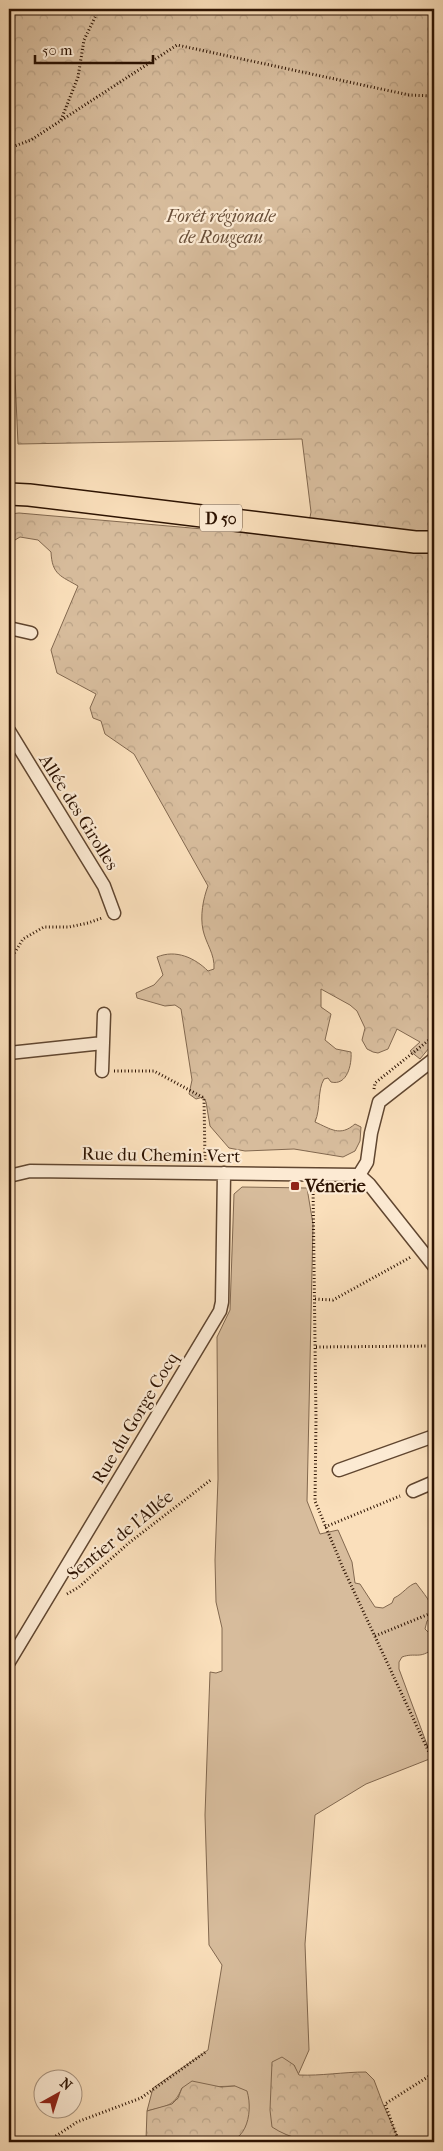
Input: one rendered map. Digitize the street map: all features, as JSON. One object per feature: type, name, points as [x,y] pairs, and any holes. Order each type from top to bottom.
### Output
[{"type":"main road","name":"D 50","points":[[9,494],[415,542],[434,542]]},
{"type":"street","points":[[9,628],[31,633]]},
{"type":"street","name":"Allée des Girolles","points":[[9,731],[104,886],[114,913]]},
{"type":"street","points":[[102,1071],[104,1014]]},
{"type":"street","points":[[9,1053],[103,1043]]},
{"type":"street","points":[[434,1059],[379,1102],[371,1133],[367,1162],[359,1174],[434,1266]]},
{"type":"street","name":"Rue du Chemin Vert","points":[[9,1176],[30,1171],[359,1174]]},
{"type":"street","name":"Rue du Gorge Cocq","points":[[10,1657],[42,1608],[220,1310],[222,1302],[224,1173]]},
{"type":"street","points":[[339,1470],[434,1436]]},
{"type":"street","points":[[413,1490],[434,1482]]},
{"type":"path","points":[[60,121],[78,78],[84,40],[99,9]]},
{"type":"path","points":[[9,148],[31,140],[177,45],[409,94],[434,96]]},
{"type":"path","points":[[9,962],[23,939],[44,927],[69,927],[88,923],[114,913]]},
{"type":"path","points":[[379,1102],[373,1094],[375,1083],[434,1036]]},
{"type":"path","points":[[102,1071],[154,1071],[204,1098],[205,1173]]},
{"type":"path","points":[[315,1300],[333,1300],[397,1265]]},
{"type":"path","points":[[316,1347],[434,1346]]},
{"type":"path","name":"Sentier de l'Allée","points":[[42,1608],[79,1587],[130,1542],[212,1479]]},
{"type":"path","points":[[325,1527],[413,1490]]},
{"type":"path","points":[[375,1636],[434,1612]]},
{"type":"path","points":[[426,1747],[434,1744]]},
{"type":"path","points":[[47,2142],[77,2122],[141,2098],[207,2051]]},
{"type":"path","points":[[399,2142],[385,2104],[434,2073]]},
{"type":"green space","name":"Forêt régionale de Rougeau","points":[[9,9],[434,9],[434,1042],[420,1059],[410,1051],[420,1042],[397,1029],[388,1049],[378,1053],[373,1052],[367,1049],[362,1040],[365,1028],[357,1011],[321,989],[321,1007],[331,1014],[325,1040],[336,1049],[351,1052],[351,1057],[345,1078],[336,1082],[331,1082],[328,1078],[324,1079],[320,1089],[315,1122],[340,1131],[350,1128],[355,1124],[361,1127],[360,1141],[355,1151],[343,1157],[294,1149],[245,1151],[229,1148],[210,1126],[206,1102],[203,1097],[196,1099],[189,1094],[192,1080],[181,1009],[175,1005],[165,1006],[137,998],[136,993],[154,985],[163,975],[157,957],[178,954],[197,962],[208,971],[214,969],[212,954],[202,925],[202,908],[208,886],[134,754],[105,734],[101,721],[93,718],[90,708],[96,694],[57,673],[51,650],[78,586],[59,574],[53,566],[51,552],[38,540],[20,537],[15,540],[11,538],[11,533],[9,533],[9,514],[19,513],[306,538],[311,512],[302,439],[18,444],[9,244]]},
{"type":"green space","points":[[242,1187],[307,1188],[313,1224],[307,1501],[320,1534],[338,1530],[352,1562],[355,1583],[360,1584],[375,1607],[383,1608],[392,1603],[394,1598],[416,1583],[430,1602],[434,1615],[427,1621],[425,1629],[434,1638],[434,1648],[425,1654],[402,1657],[399,1662],[399,1669],[432,1758],[366,1784],[315,1815],[305,1944],[309,2050],[298,2075],[294,2065],[307,2140],[310,2142],[222,2142],[235,2086],[182,2088],[176,2099],[169,2105],[147,2111],[153,2088],[208,2050],[222,1965],[209,1945],[205,1815],[210,1672],[222,1671],[222,1628],[216,1602],[215,1560],[218,1479],[217,1337],[230,1310],[234,1194]]},
{"type":"green space","points":[[282,2057],[294,2065],[299,2075],[366,2072],[374,2080],[400,2142],[334,2144],[286,2135],[272,2127],[270,2110],[272,2062]]},
{"type":"green space","points":[[192,2081],[221,2087],[235,2086],[247,2091],[249,2100],[248,2119],[240,2135],[233,2140],[225,2141],[214,2139],[205,2142],[147,2142],[147,2111],[172,2104],[178,2098],[182,2088]]},
{"type":"green space","points":[[214,2139],[222,2142],[205,2142]]},
{"type":"place","name":"Vénerie","points":[[295,1186]]}]
